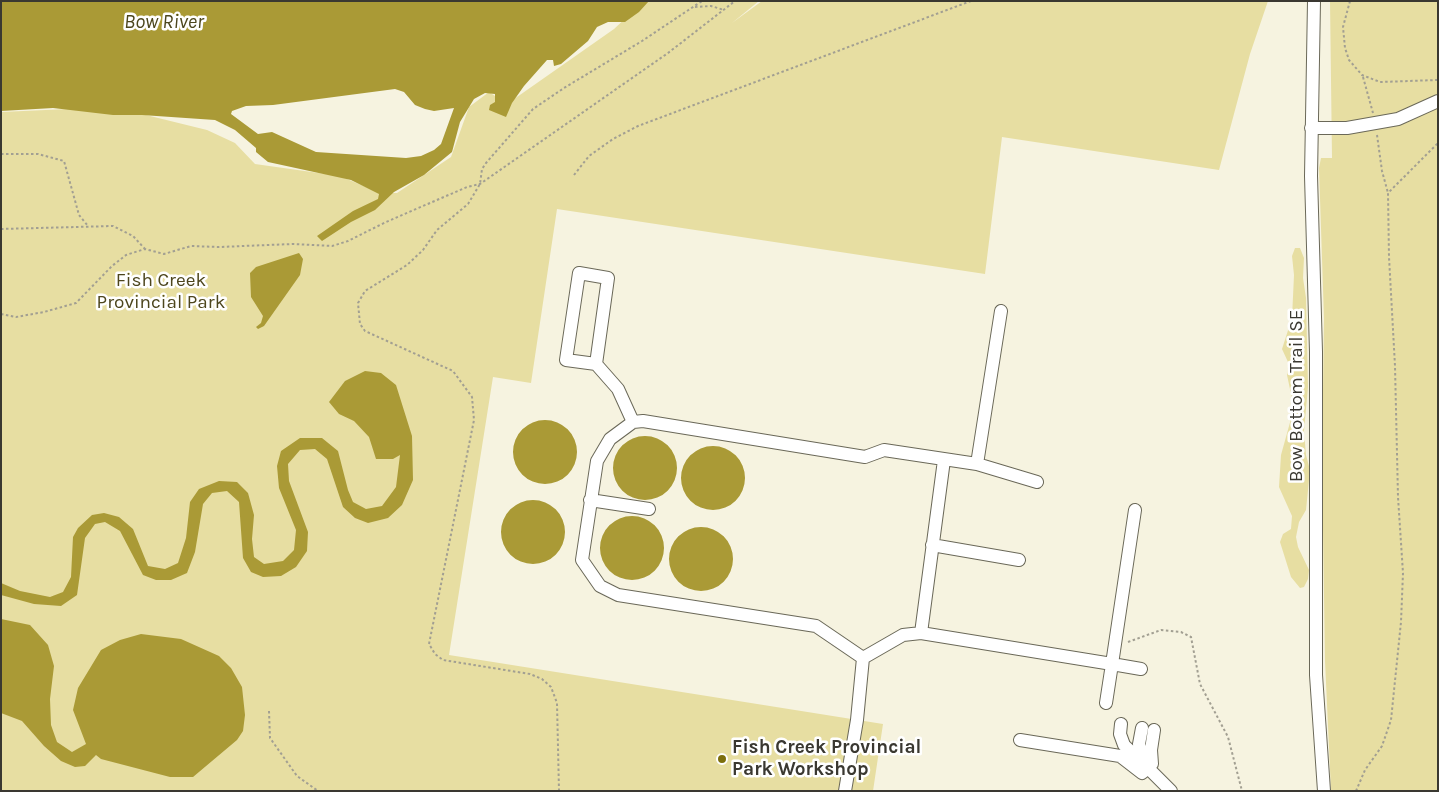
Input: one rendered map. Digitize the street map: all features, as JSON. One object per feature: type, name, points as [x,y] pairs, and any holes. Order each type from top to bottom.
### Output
[{"type":"street","name":"Bow Bottom Trail SE","points":[[1314,1],[1314,74],[1311,128],[1316,362],[1316,675],[1324,791]]},
{"type":"street","points":[[1311,128],[1347,128],[1391,120],[1417,112],[1438,101]]},
{"type":"street","points":[[596,364],[608,278],[579,273],[566,360],[596,364],[618,389],[633,422]]},
{"type":"street","points":[[977,464],[1001,311]]},
{"type":"street","points":[[863,658],[816,626],[618,595],[600,586],[582,560],[597,461],[603,448],[617,432],[633,422],[643,421],[865,457],[884,450],[977,464],[1037,482]]},
{"type":"street","points":[[921,633],[944,460]]},
{"type":"street","points":[[590,500],[649,509]]},
{"type":"street","points":[[1106,703],[1135,510]]},
{"type":"street","points":[[932,545],[1019,560]]},
{"type":"street","points":[[863,658],[903,635],[921,633],[1141,669]]},
{"type":"street","points":[[845,791],[863,658]]},
{"type":"street","points":[[1121,724],[1120,734],[1124,745],[1171,791]]},
{"type":"street","points":[[1145,766],[1152,764],[1148,728]]},
{"type":"street","points":[[1020,740],[1120,756],[1142,773],[1145,766]]},
{"type":"path","points":[[559,791],[558,703],[551,687],[542,678],[530,674],[443,660],[434,654],[429,644],[474,420],[472,397],[453,371],[365,331],[360,324],[358,303],[365,291],[407,265],[418,255],[437,230],[468,204],[480,184],[482,169],[486,163],[533,110],[564,88],[702,1]]},
{"type":"path","points":[[1,314],[16,317],[76,303],[119,260],[126,255],[145,249],[164,254],[191,246],[220,247],[292,244],[332,246],[458,191],[480,184],[668,53],[735,1]]},
{"type":"path","points":[[574,175],[589,156],[613,139],[638,126],[970,1]]},
{"type":"path","points":[[1350,1],[1344,19],[1344,39],[1349,60],[1362,76],[1374,117]]},
{"type":"path","points":[[692,8],[711,6],[724,10]]},
{"type":"path","points":[[1362,76],[1380,82],[1438,80]]},
{"type":"path","points":[[1356,791],[1365,770],[1382,746],[1391,720],[1401,622],[1403,573],[1398,497],[1388,194],[1382,171],[1377,131]]},
{"type":"path","points":[[1388,194],[1438,143]]},
{"type":"path","points":[[1,154],[38,154],[64,161],[79,215],[88,226]]},
{"type":"path","points":[[1,229],[106,226],[119,228],[133,236],[145,249]]},
{"type":"path","points":[[1127,642],[1161,630],[1181,632],[1191,638],[1200,684],[1228,737],[1242,791]]},
{"type":"path","points":[[269,711],[270,738],[297,776],[318,791]]},
{"type":"green space","name":"Fish Creek Provincial Park","points":[[644,1],[759,1],[732,23],[762,1],[1268,1],[1250,54],[1219,170],[1002,137],[985,274],[557,209],[531,383],[493,377],[449,655],[883,724],[873,791],[1,791],[1,112],[68,109],[146,115],[207,130],[235,143],[255,164],[340,176],[380,193],[397,193],[451,157],[469,107],[489,92],[507,104],[614,29]]},
{"type":"green space","points":[[1330,1],[1438,1],[1438,791],[1331,791],[1325,661],[1322,463],[1324,319],[1319,168],[1321,158],[1332,158]]},
{"type":"green space","points":[[1295,248],[1300,248],[1304,258],[1303,278],[1306,298],[1308,387],[1304,431],[1306,455],[1310,470],[1306,510],[1299,522],[1296,537],[1298,547],[1309,570],[1308,579],[1304,587],[1300,588],[1291,577],[1280,542],[1283,534],[1291,529],[1292,516],[1279,487],[1281,455],[1294,408],[1287,375],[1288,362],[1282,349],[1292,318],[1294,275],[1292,256]]},
{"type":"water","name":"Bow River","points":[[1,1],[649,1],[639,12],[625,22],[608,22],[597,27],[588,41],[561,64],[554,66],[553,60],[547,60],[524,86],[512,103],[506,117],[489,110],[490,105],[495,102],[495,94],[485,93],[474,99],[460,122],[452,152],[424,175],[394,192],[375,210],[351,222],[322,241],[317,236],[353,211],[378,199],[379,194],[351,180],[268,162],[256,152],[256,148],[235,130],[215,120],[113,115],[53,108],[1,111]],"holes":[[[395,89],[404,92],[415,105],[425,109],[434,111],[454,108],[441,144],[434,150],[421,156],[406,158],[316,152],[272,132],[258,134],[231,114],[232,111],[246,106],[273,105]]]},
{"type":"water","points":[[299,253],[303,259],[300,275],[264,326],[258,329],[256,327],[261,323],[263,316],[251,297],[250,273],[256,267]]},
{"type":"water","points":[[365,371],[381,373],[396,385],[412,436],[413,480],[402,505],[388,518],[368,523],[355,518],[343,507],[327,459],[315,449],[300,450],[288,464],[289,481],[308,532],[307,551],[296,567],[281,576],[263,577],[251,572],[243,558],[239,502],[227,491],[212,493],[203,504],[195,552],[187,573],[171,580],[156,580],[143,575],[120,531],[105,522],[95,524],[85,538],[77,595],[61,606],[34,604],[1,595],[1,583],[20,591],[50,597],[63,592],[71,577],[73,537],[78,528],[92,515],[104,513],[119,517],[133,529],[148,566],[165,569],[178,563],[186,538],[190,502],[199,489],[219,481],[237,482],[248,493],[254,515],[252,539],[254,557],[264,564],[283,561],[294,550],[296,530],[279,488],[277,466],[281,451],[300,438],[322,438],[338,451],[353,502],[366,509],[382,506],[396,487],[400,455],[393,459],[376,459],[369,437],[354,421],[339,414],[329,402],[345,381]]},
{"type":"water","points":[[545,420],[557,422],[568,429],[575,440],[577,452],[575,464],[568,475],[557,482],[545,484],[533,482],[522,475],[515,464],[513,452],[515,440],[522,429],[533,422]]},
{"type":"water","points":[[645,436],[657,438],[668,445],[675,456],[677,468],[675,480],[668,491],[657,498],[645,500],[633,498],[622,491],[615,480],[613,468],[615,456],[622,445],[633,438]]},
{"type":"water","points":[[713,446],[725,448],[736,455],[743,466],[745,478],[743,490],[736,501],[725,508],[713,510],[701,508],[690,501],[683,490],[681,478],[683,466],[690,455],[701,448]]},
{"type":"water","points":[[533,500],[545,502],[556,509],[563,520],[565,532],[563,544],[556,555],[545,562],[533,564],[521,562],[510,555],[503,544],[501,532],[503,520],[510,509],[521,502]]},
{"type":"water","points":[[632,516],[644,518],[655,525],[662,536],[664,548],[662,560],[655,571],[644,578],[632,580],[620,578],[609,571],[602,560],[600,548],[602,536],[609,525],[620,518]]},
{"type":"water","points":[[701,527],[713,529],[724,536],[731,547],[733,559],[731,571],[724,582],[713,589],[701,591],[689,589],[678,582],[671,571],[669,559],[671,547],[678,536],[689,529]]},
{"type":"water","points":[[1,619],[30,625],[48,645],[54,666],[50,699],[51,725],[57,742],[72,752],[86,744],[73,710],[78,688],[101,650],[120,640],[141,634],[181,639],[219,656],[231,668],[242,687],[245,715],[243,731],[237,740],[193,777],[170,777],[101,759],[96,755],[85,766],[75,767],[61,761],[44,746],[22,721],[1,713]]},
{"type":"place","name":"Fish Creek Provincial Park Workshop","points":[[722,759]]}]
